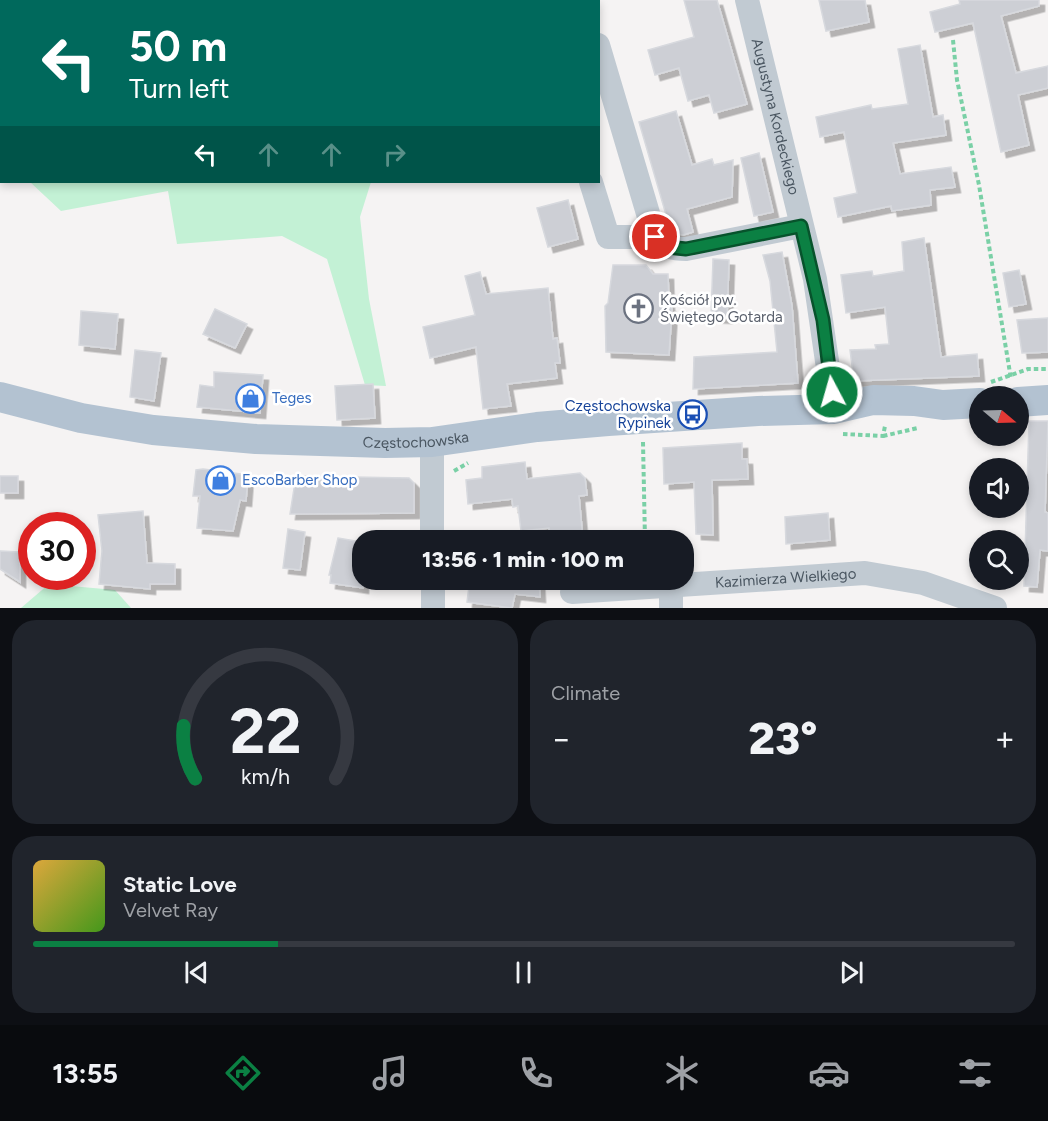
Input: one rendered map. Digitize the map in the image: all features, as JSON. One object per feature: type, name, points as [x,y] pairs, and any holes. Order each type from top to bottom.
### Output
[{"type":"main road","points":[[1029,396],[1048,400]]},
{"type":"main road","name":"Częstochowska","points":[[0,397],[81,418],[153,430],[313,441],[432,442],[537,427],[608,421],[748,411],[834,410],[873,400],[914,401],[943,405],[969,404]]},
{"type":"street","name":"Augustyna Kordeckiego","points":[[747,0],[823,320],[834,410]]},
{"type":"street","points":[[600,52],[655,237],[667,247],[686,249],[801,226]]},
{"type":"street","points":[[591,183],[608,237],[655,237]]},
{"type":"street","points":[[432,442],[432,530]]},
{"type":"street","name":"Kazimierza Wielkiego","points":[[572,592],[671,597],[865,573],[923,583],[995,608]]},
{"type":"street","points":[[433,590],[433,608]]},
{"type":"path","points":[[953,40],[957,80],[979,185],[1015,386]]},
{"type":"path","points":[[1034,370],[1048,369]]},
{"type":"path","points":[[643,442],[645,530]]},
{"type":"green space","points":[[31,183],[371,183],[360,217],[369,299],[386,386],[365,385],[327,259],[282,236],[177,244],[168,191],[61,211]]},
{"type":"green space","points":[[96,588],[115,590],[131,608],[21,608],[42,590]]},
{"type":"building","points":[[684,0],[717,0],[747,104],[714,113],[709,95],[688,101],[679,68],[655,75],[648,50],[694,37]]},
{"type":"building","points":[[819,0],[865,0],[869,22],[826,31]]},
{"type":"building","points":[[959,0],[1039,0],[1039,6],[1001,16],[1016,73],[1048,66],[1048,88],[1018,95],[1029,145],[1001,152],[973,23],[935,32],[930,12],[960,4]]},
{"type":"building","points":[[920,45],[933,117],[943,115],[946,135],[893,143],[900,174],[951,167],[955,187],[930,190],[931,205],[892,211],[891,206],[838,217],[834,198],[857,193],[844,132],[820,137],[816,117],[871,105],[872,109],[908,104],[898,49]]},
{"type":"building","points":[[676,111],[692,165],[712,159],[714,165],[733,160],[732,197],[687,209],[693,232],[683,235],[671,232],[639,122]]},
{"type":"building","points":[[759,153],[773,212],[754,216],[741,158]]},
{"type":"building","points":[[568,200],[578,239],[548,247],[537,208]]},
{"type":"building","points":[[924,238],[941,357],[977,354],[979,376],[854,381],[850,350],[876,349],[875,345],[889,344],[885,307],[846,313],[841,275],[872,271],[873,276],[904,271],[902,242]]},
{"type":"building","points":[[782,252],[792,306],[798,383],[693,389],[694,357],[777,352],[770,281],[763,255]]},
{"type":"building","points":[[713,259],[729,260],[727,318],[711,317]]},
{"type":"building","name":"Kościół pw. Świętego Gotarda","points":[[613,265],[646,265],[653,274],[668,274],[669,305],[672,309],[669,355],[606,352],[605,306],[608,303]]},
{"type":"building","points":[[1019,270],[1026,304],[1009,307],[1003,273]]},
{"type":"building","points":[[480,272],[486,294],[548,288],[553,339],[557,338],[560,363],[555,363],[557,378],[507,384],[511,406],[483,409],[476,347],[430,358],[423,327],[475,315],[465,276]]},
{"type":"building","points":[[215,309],[247,324],[235,348],[203,334]]},
{"type":"building","points":[[81,311],[118,314],[115,349],[79,345]]},
{"type":"building","points":[[1048,318],[1048,352],[1022,353],[1017,320]]},
{"type":"building","points":[[135,350],[161,353],[154,401],[130,397]]},
{"type":"building","points":[[214,372],[263,375],[260,413],[197,407],[200,385],[214,387]]},
{"type":"building","points":[[373,384],[375,418],[337,420],[335,386]]},
{"type":"building","points":[[1029,421],[1048,421],[1045,512],[1048,513],[1048,551],[1040,550],[1037,587],[1029,586],[1029,530],[1026,530],[1026,518],[1029,518]]},
{"type":"building","points":[[742,443],[742,459],[747,459],[748,479],[712,480],[713,535],[696,534],[694,482],[664,484],[663,448]]},
{"type":"building","points":[[525,462],[527,479],[580,473],[585,478],[587,495],[579,496],[582,530],[549,530],[549,528],[521,530],[518,506],[513,507],[512,499],[468,504],[466,480],[482,478],[482,467]]},
{"type":"building","points":[[196,470],[248,475],[246,501],[240,500],[233,531],[197,528],[200,496],[193,496]]},
{"type":"building","points":[[0,476],[18,476],[18,493],[0,493]]},
{"type":"building","points":[[296,476],[409,478],[414,483],[414,513],[290,514]]},
{"type":"building","points":[[143,511],[147,563],[175,564],[175,584],[150,584],[150,589],[99,584],[102,551],[98,515]]},
{"type":"building","points":[[828,513],[830,540],[786,544],[785,517]]},
{"type":"building","points":[[288,529],[305,532],[300,570],[283,568]]},
{"type":"building","points":[[338,538],[352,540],[352,586],[330,583],[331,575],[329,575]]},
{"type":"building","points":[[0,551],[18,552],[18,581],[0,569]]},
{"type":"building","points":[[468,590],[540,590],[540,597],[515,594],[512,608],[467,602]]},
{"type":"place","name":"Kościół pw. Świętego Gotarda","points":[[639,309]]},
{"type":"place","name":"Teges","points":[[251,398]]},
{"type":"place","name":"Częstochowska Rypinek","points":[[692,415]]},
{"type":"place","name":"EscoBarber Shop","points":[[221,480]]},
{"type":"route","points":[[655,237],[667,247],[686,249],[801,226],[823,320],[832,392]]}]
